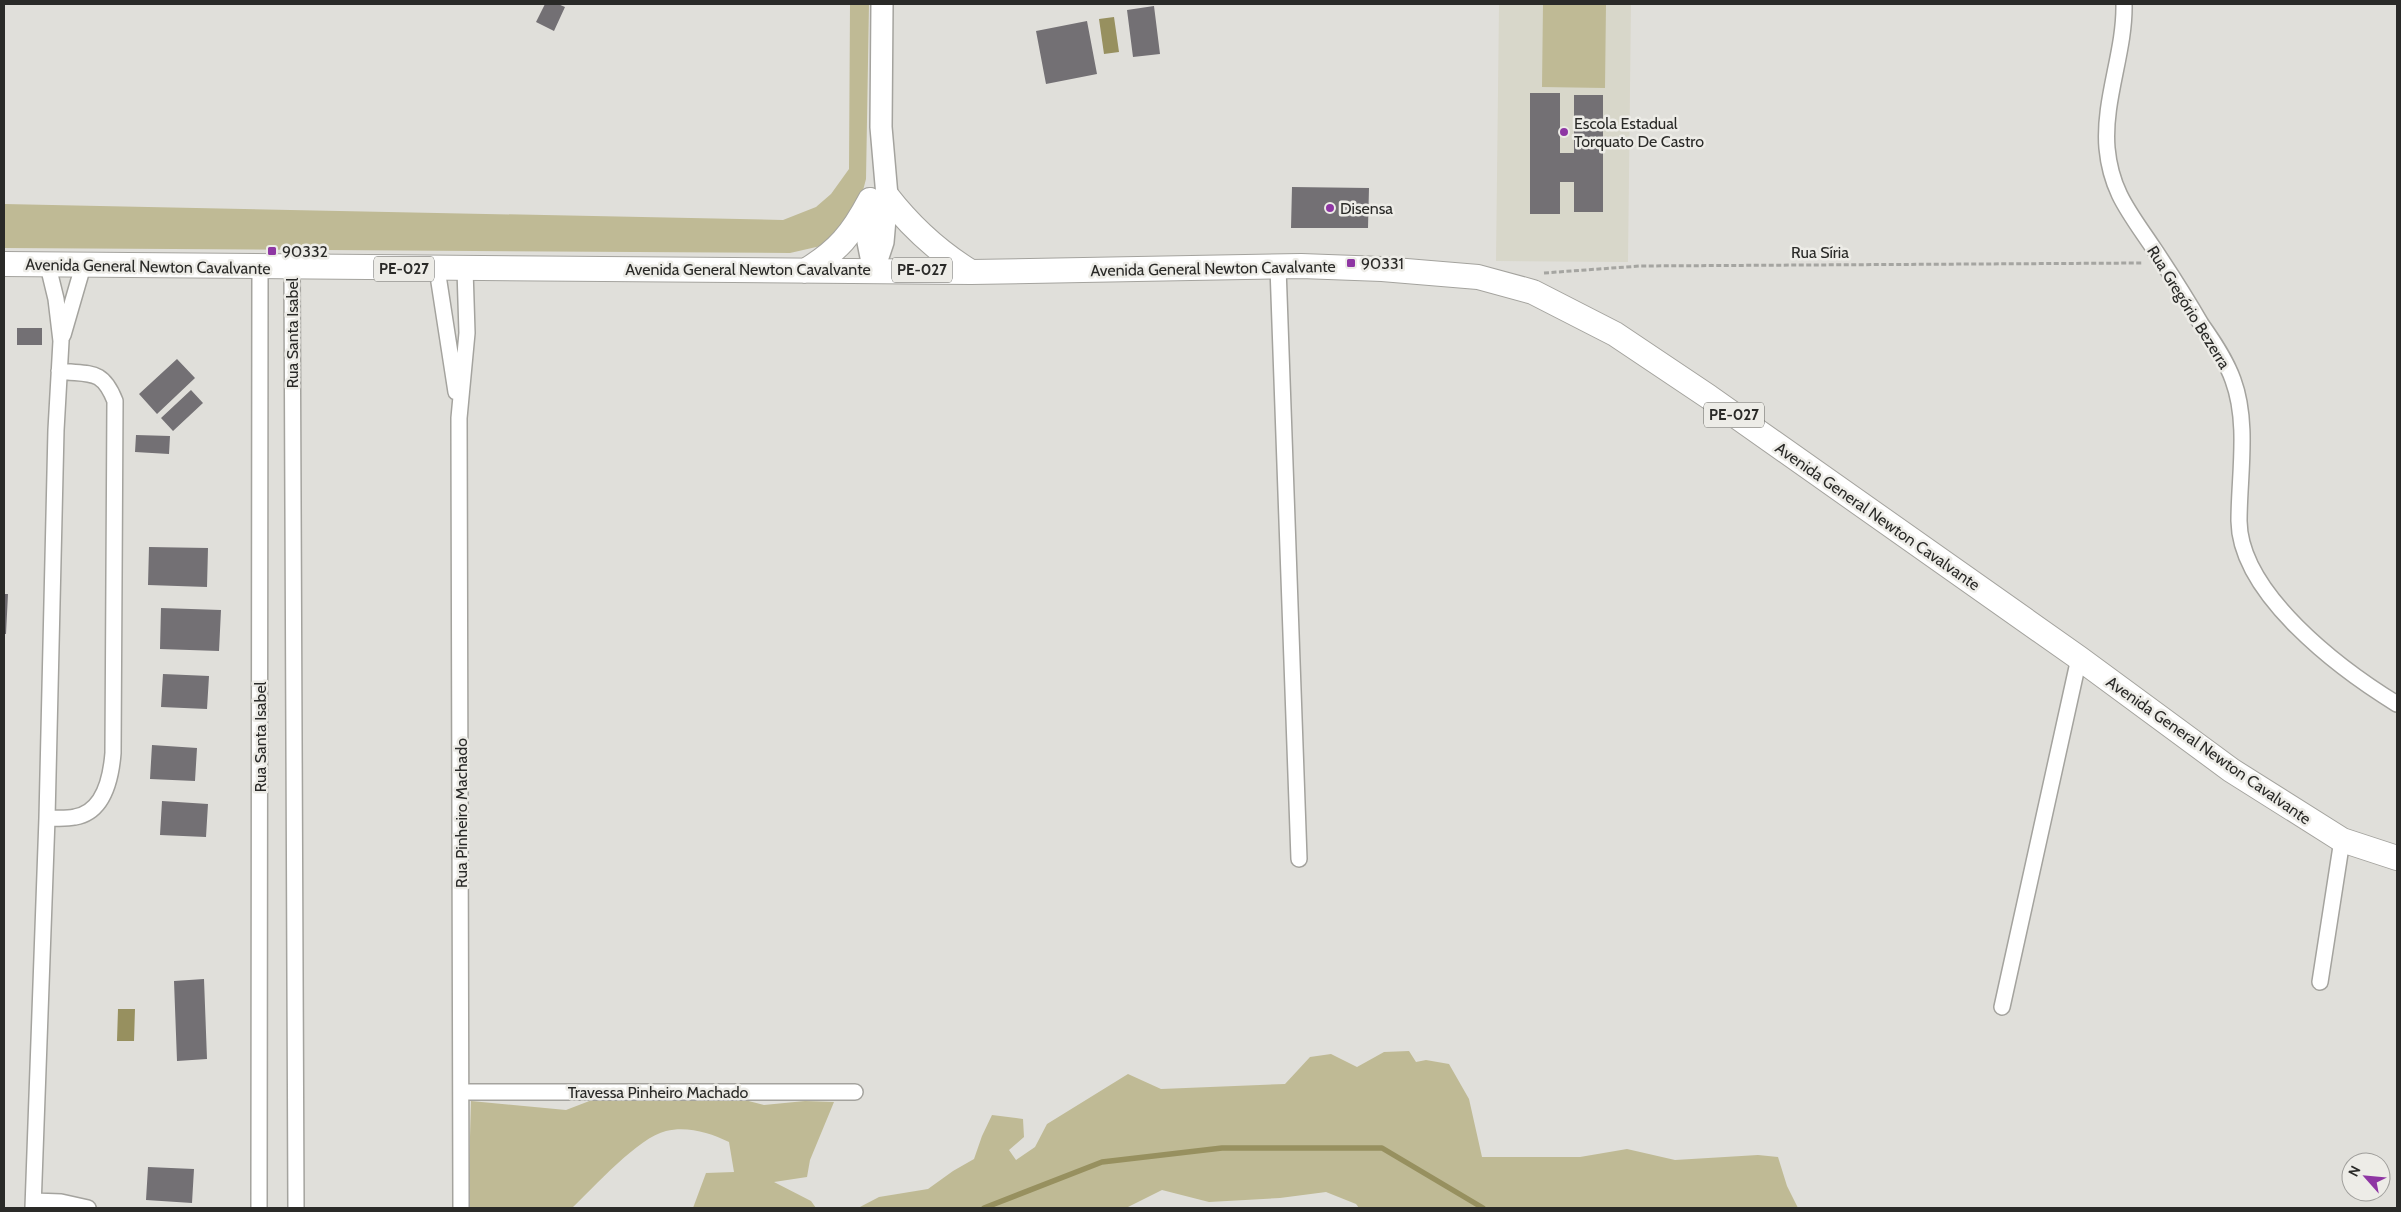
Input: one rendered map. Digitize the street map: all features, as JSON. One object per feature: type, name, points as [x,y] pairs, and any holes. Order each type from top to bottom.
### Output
[{"type":"main road","points":[[874,269],[883,242],[879,198],[882,4]]},
{"type":"main road","points":[[805,271],[836,250],[879,198]]},
{"type":"main road","points":[[879,198],[946,256],[971,272]]},
{"type":"main road","name":"Avenida General Newton Cavalvante","points":[[4,264],[437,269],[805,271],[874,269],[971,272],[1340,267],[1478,277],[1534,292],[1572,310],[1615,334],[1709,397],[2079,658],[2231,770],[2342,840],[2397,858]]},
{"type":"street","name":"Rua Gregório Bezerra","points":[[2124,4],[2124,30],[2106,125],[2108,156],[2118,197],[2163,262],[2213,342],[2235,385],[2241,432],[2239,524],[2243,547],[2265,589],[2284,614],[2334,661],[2362,683],[2397,704]]},
{"type":"street","points":[[48,266],[56,299],[61,341],[34,1205],[61,1202],[88,1208]]},
{"type":"street","points":[[61,341],[83,266]]},
{"type":"street","name":"Rua Santa Isabel","points":[[259,1208],[260,267]]},
{"type":"street","points":[[1278,267],[1299,859]]},
{"type":"street","name":"Rua Santa Isabel","points":[[292,268],[296,1208]]},
{"type":"street","points":[[437,269],[460,418]]},
{"type":"street","points":[[460,418],[467,333],[465,269]]},
{"type":"street","points":[[47,818],[76,817],[90,811],[99,803],[110,776],[113,753],[114,401],[108,384],[99,376],[59,371]]},
{"type":"street","name":"Rua Pinheiro Machado","points":[[460,418],[462,1208]]},
{"type":"street","points":[[2002,1007],[2079,658]]},
{"type":"street","points":[[2320,982],[2342,840]]},
{"type":"street","name":"Travessa Pinheiro Machado","points":[[461,1092],[855,1092]]},
{"type":"path","name":"Rua Síria","points":[[1536,273],[1640,266],[2163,262]]},
{"type":"shaded area","points":[[850,4],[869,4],[866,179],[861,198],[853,214],[825,245],[790,253],[4,248],[4,204],[783,220],[816,207],[831,194],[849,169]]},
{"type":"shaded area","name":"Escola Estadual Torquato De Castro","points":[[1499,4],[1631,4],[1628,262],[1496,261]]},
{"type":"shaded area","points":[[1543,4],[1606,4],[1605,88],[1542,87]]},
{"type":"shaded area","points":[[1114,17],[1119,52],[1104,54],[1099,19]]},
{"type":"shaded area","points":[[118,1009],[135,1009],[134,1041],[117,1041]]},
{"type":"shaded area","points":[[1409,1051],[1416,1062],[1426,1060],[1449,1064],[1469,1099],[1482,1157],[1580,1157],[1627,1149],[1675,1160],[1758,1155],[1778,1157],[1787,1186],[1798,1208],[1359,1208],[1356,1204],[1326,1192],[1280,1198],[1209,1202],[1162,1190],[1126,1208],[858,1208],[879,1197],[928,1189],[974,1159],[992,1115],[1023,1119],[1024,1137],[1009,1150],[1016,1160],[1035,1147],[1047,1124],[1128,1074],[1161,1089],[1285,1084],[1310,1057],[1331,1054],[1357,1067],[1384,1052]]},
{"type":"shaded area","points":[[737,1098],[764,1105],[805,1101],[834,1102],[810,1160],[807,1177],[774,1182],[811,1201],[816,1208],[693,1208],[706,1173],[734,1172],[729,1142],[707,1133],[682,1129],[666,1131],[655,1135],[643,1143],[617,1164],[572,1208],[468,1208],[471,1101],[566,1110],[592,1100]]},
{"type":"building","points":[[545,4],[558,4],[565,7],[554,31],[536,22]]},
{"type":"building","points":[[1154,6],[1160,54],[1133,57],[1127,10]]},
{"type":"building","points":[[1087,21],[1097,74],[1046,84],[1036,31]]},
{"type":"building","points":[[1530,93],[1560,93],[1560,153],[1574,153],[1574,95],[1603,95],[1603,212],[1574,212],[1574,182],[1560,182],[1560,214],[1530,214]]},
{"type":"building","name":"Disensa","points":[[1292,187],[1369,188],[1368,228],[1291,228]]},
{"type":"building","points":[[17,328],[42,328],[42,345],[17,345]]},
{"type":"building","points":[[177,359],[195,378],[157,414],[139,394]]},
{"type":"building","points":[[191,390],[203,403],[173,431],[161,418]]},
{"type":"building","points":[[136,435],[170,436],[169,454],[135,452]]},
{"type":"building","points":[[149,547],[208,548],[207,587],[148,585]]},
{"type":"building","points":[[4,594],[8,594],[6,634],[4,634]]},
{"type":"building","points":[[161,608],[221,610],[219,651],[160,649]]},
{"type":"building","points":[[163,674],[209,676],[207,709],[161,707]]},
{"type":"building","points":[[152,745],[197,748],[195,781],[150,779]]},
{"type":"building","points":[[162,801],[208,804],[206,837],[160,835]]},
{"type":"building","points":[[204,979],[207,1059],[177,1061],[174,981]]},
{"type":"building","points":[[148,1167],[194,1169],[192,1203],[146,1200]]},
{"type":"waterway","points":[[984,1208],[1102,1162],[1222,1148],[1382,1148],[1483,1208]]},
{"type":"place","name":"Escola Estadual Torquato De Castro","points":[[1564,132]]},
{"type":"place","name":"Disensa","points":[[1330,208]]},
{"type":"place","name":"90332","points":[[272,251]]},
{"type":"place","name":"90331","points":[[1351,263]]}]
